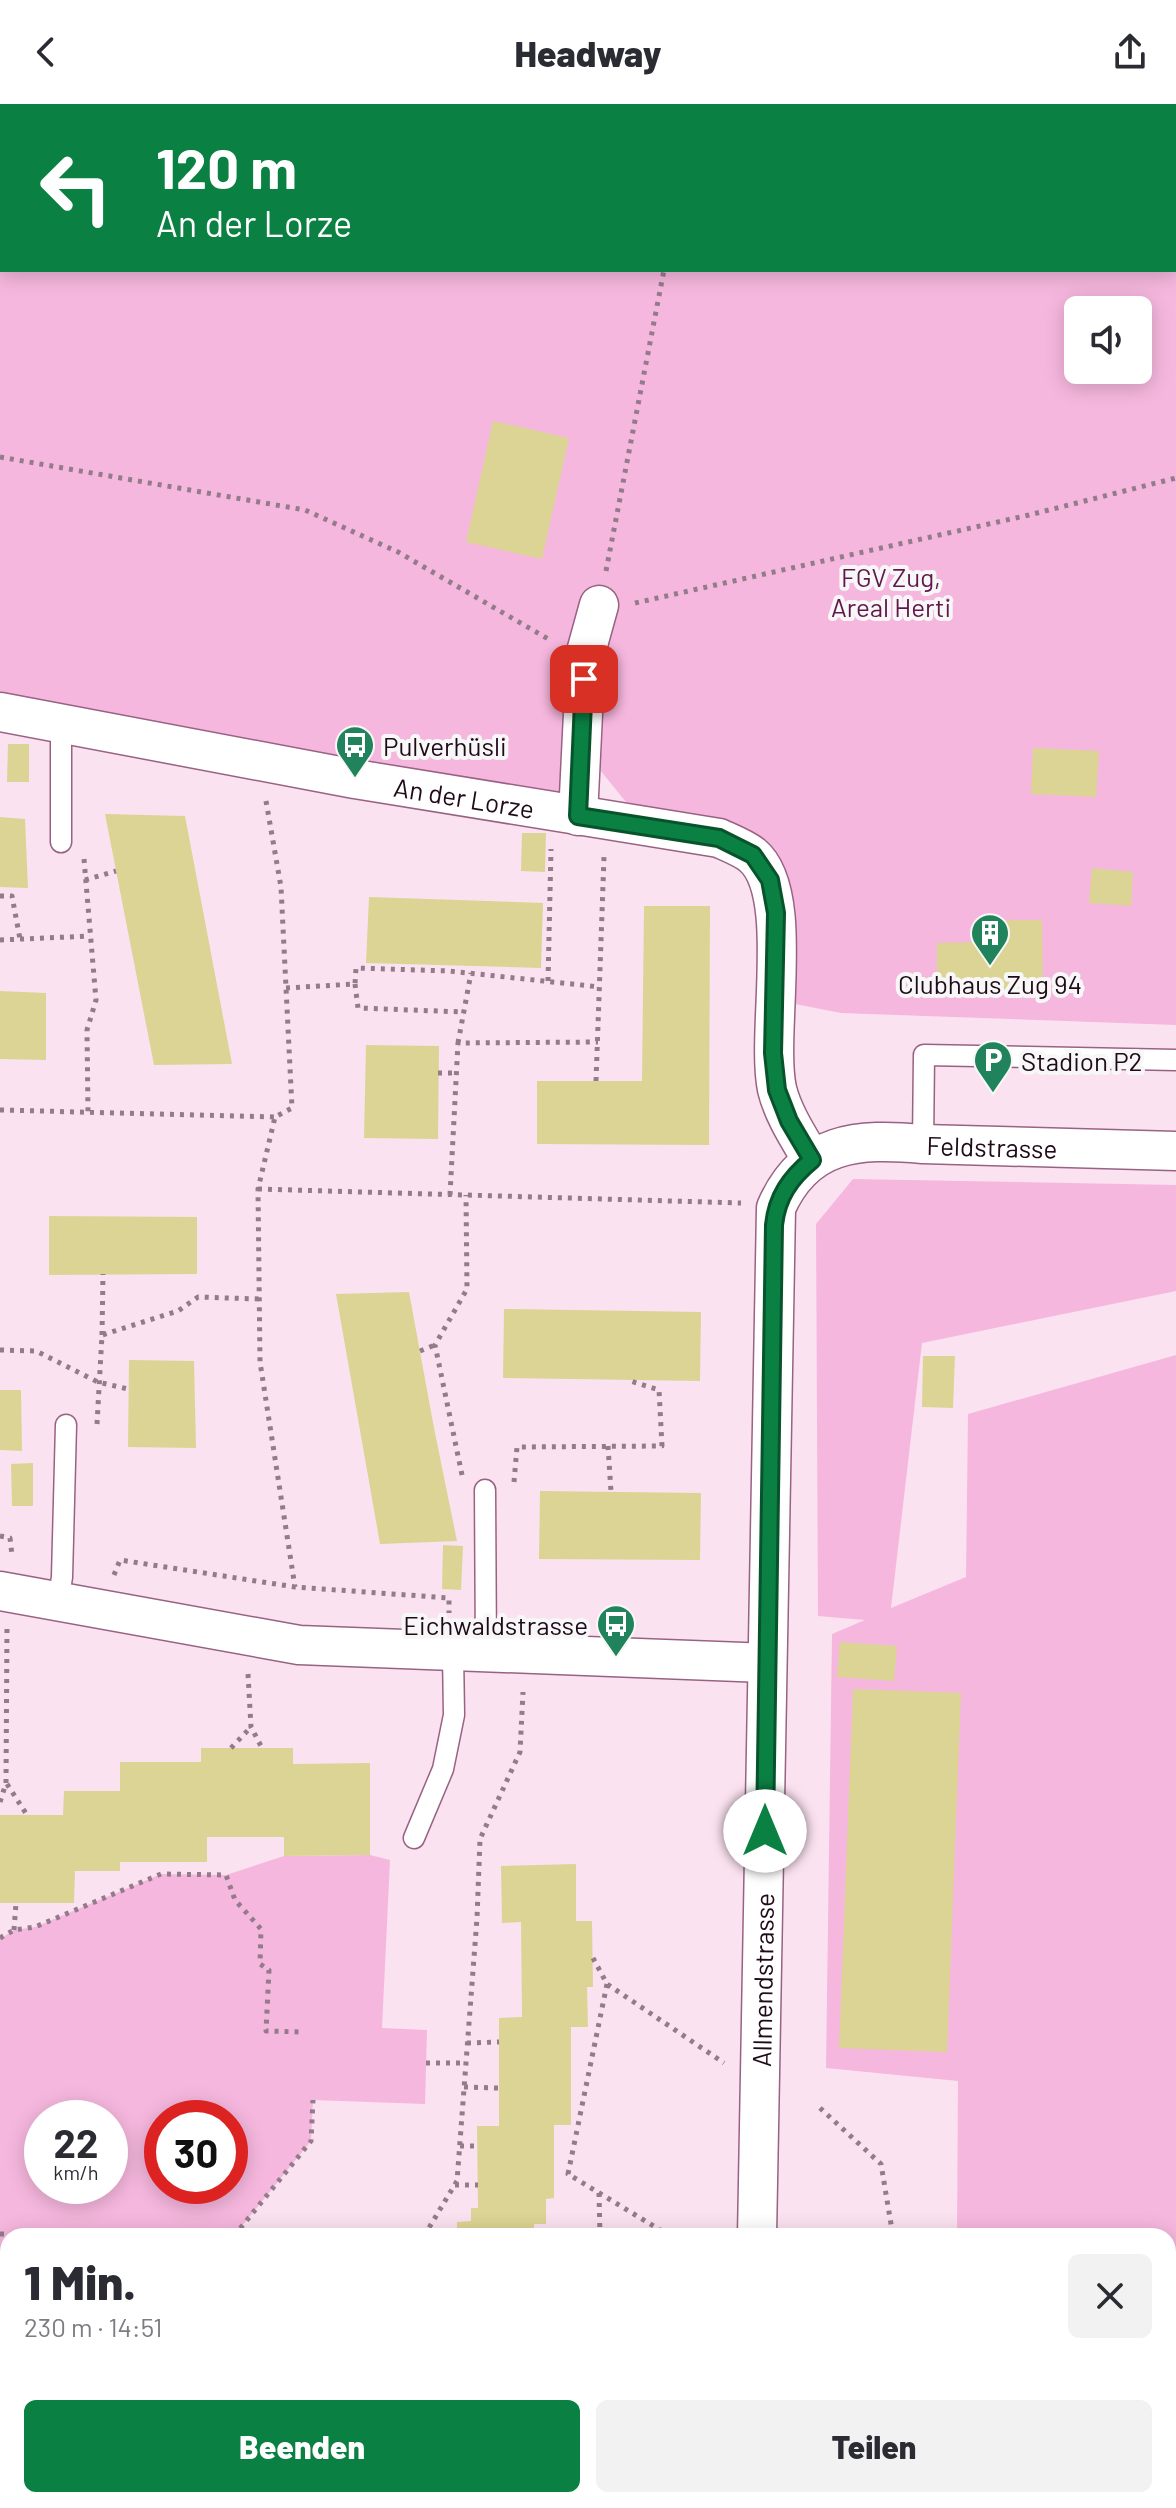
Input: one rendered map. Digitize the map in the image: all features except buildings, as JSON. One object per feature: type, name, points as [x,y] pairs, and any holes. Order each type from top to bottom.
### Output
[{"type":"street","points":[[578,816],[586,652],[599,605]]},
{"type":"street","name":"An der Lorze","points":[[0,712],[355,779],[719,838],[753,855],[770,880],[776,913],[773,1053],[777,1090],[789,1121],[812,1160]]},
{"type":"street","name":"Feldstrasse","points":[[812,1160],[829,1149],[854,1143],[887,1141],[1176,1151]]},
{"type":"street","points":[[776,1208],[790,1181],[812,1160]]},
{"type":"street","name":"Allmendstrasse","points":[[757,2228],[776,1208]]},
{"type":"street","points":[[3,1609],[60,1590],[299,1645],[767,1663]]},
{"type":"lane","points":[[61,723],[61,842]]},
{"type":"lane","points":[[923,1144],[924,1055],[1176,1060]]},
{"type":"lane","points":[[60,1590],[66,1425]]},
{"type":"lane","points":[[414,1838],[443,1769],[470,1653],[485,1490]]},
{"type":"path","points":[[664,272],[599,605],[632,603],[693,590],[1029,515],[1176,478]]},
{"type":"path","points":[[0,457],[305,510],[398,552],[552,642],[586,652]]},
{"type":"path","points":[[0,1110],[275,1117],[292,1108],[281,887],[258,759]]},
{"type":"path","points":[[548,981],[578,816]]},
{"type":"path","points":[[578,816],[600,987],[596,1081]]},
{"type":"path","points":[[83,855],[96,1000],[87,1030],[88,1112]]},
{"type":"path","points":[[85,880],[116,871]]},
{"type":"path","points":[[0,896],[12,896],[20,939]]},
{"type":"path","points":[[0,940],[90,936]]},
{"type":"path","points":[[464,1012],[358,1008],[356,968],[449,968],[600,987]]},
{"type":"path","points":[[450,1195],[458,1043],[471,973]]},
{"type":"path","points":[[286,988],[355,984]]},
{"type":"path","points":[[458,1043],[598,1042]]},
{"type":"path","points":[[438,1073],[456,1073]]},
{"type":"path","points":[[275,1117],[258,1189],[260,1362],[295,1587]]},
{"type":"path","points":[[258,1189],[734,1203],[776,1208]]},
{"type":"path","points":[[420,1351],[435,1345],[467,1289],[466,1195]]},
{"type":"path","points":[[97,1426],[103,1274]]},
{"type":"path","points":[[102,1335],[178,1311],[198,1297],[259,1299]]},
{"type":"path","points":[[435,1345],[463,1479]]},
{"type":"path","points":[[0,1350],[36,1351],[98,1382],[128,1389]]},
{"type":"path","points":[[513,1494],[517,1447],[662,1446],[659,1390],[627,1380]]},
{"type":"path","points":[[608,1446],[611,1492]]},
{"type":"path","points":[[0,1536],[10,1538],[14,1566],[60,1590],[110,1584],[120,1560],[295,1587],[449,1598],[449,1614]]},
{"type":"path","points":[[0,1802],[6,1783],[3,1609]]},
{"type":"path","points":[[248,1667],[251,1727],[262,1748]]},
{"type":"path","points":[[429,2228],[455,2185],[480,1839],[520,1752],[524,1678]]},
{"type":"path","points":[[231,1748],[251,1727]]},
{"type":"path","points":[[6,1783],[27,1815]]},
{"type":"path","points":[[0,1938],[14,1930],[35,1927],[161,1874],[226,1875],[235,1900],[261,1929],[260,1964],[269,1970],[266,2031],[302,2032]]},
{"type":"path","points":[[14,1930],[16,1903]]},
{"type":"path","points":[[593,1958],[607,1984],[725,2064]]},
{"type":"path","points":[[607,1984],[568,2174],[657,2228]]},
{"type":"path","points":[[467,2043],[499,2042]]},
{"type":"path","points":[[426,2063],[466,2063]]},
{"type":"path","points":[[464,2087],[498,2088]]},
{"type":"path","points":[[240,2228],[311,2141],[313,2100]]},
{"type":"path","points":[[820,2108],[881,2164],[892,2228]]},
{"type":"path","points":[[460,2146],[478,2146]]},
{"type":"path","points":[[455,2185],[478,2185]]},
{"type":"path","points":[[599,2193],[600,2228]]},
{"type":"green space","name":"FGV Zug, Areal Herti","points":[[0,272],[1176,272],[1176,1025],[841,1013],[790,1003],[782,866],[630,807],[600,770],[584,717],[561,797],[0,697]]},
{"type":"green space","points":[[853,1179],[1176,1185],[1176,1291],[922,1343],[891,1608],[966,1577],[968,1414],[1176,1355],[1176,2228],[957,2228],[958,2081],[826,2068],[832,1634],[865,1620],[818,1616],[816,1224]]},
{"type":"green space","points":[[370,1855],[390,1860],[382,2028],[427,2030],[425,2104],[313,2100],[311,2141],[240,2228],[0,2228],[0,1939],[14,1930],[35,1927],[161,1874],[226,1875],[284,1856]]},
{"type":"place","name":"Pulverhüsli","points":[[355,779]]},
{"type":"place","name":"Clubhaus Zug 94","points":[[990,967]]},
{"type":"place","name":"Stadion P2","points":[[993,1094]]},
{"type":"place","name":"Eichwaldstrasse","points":[[616,1658]]},
{"type":"route","points":[[584,679],[578,816],[719,838],[753,855],[770,880],[776,913],[773,1053],[777,1090],[789,1121],[812,1160],[782,1193],[774,1225],[765,1831]]}]
